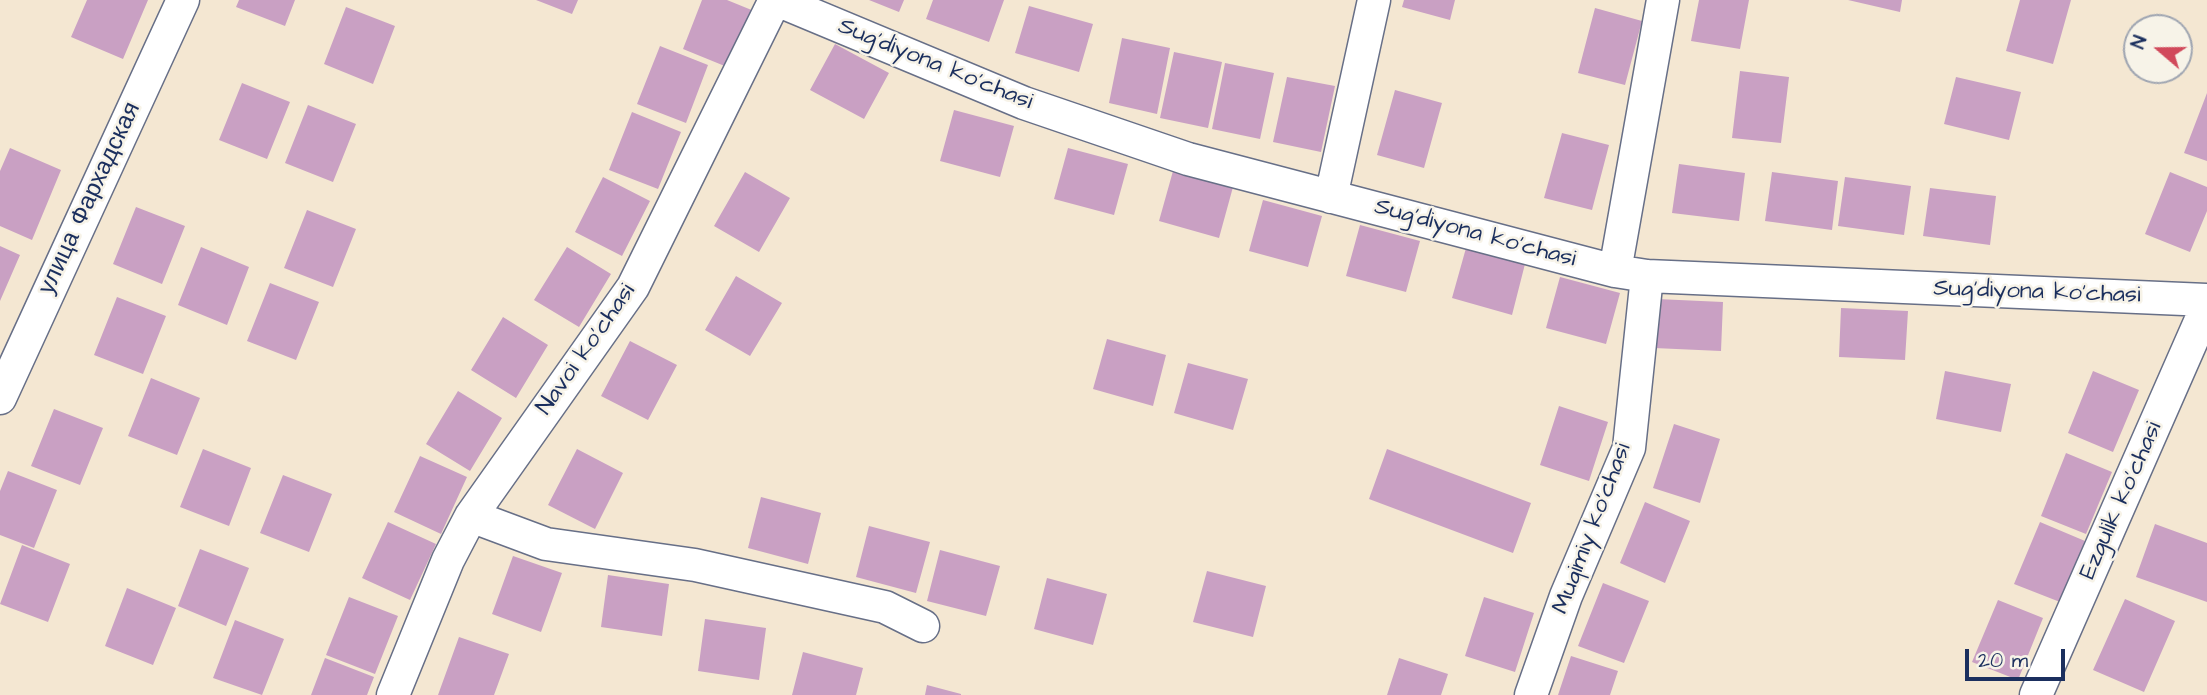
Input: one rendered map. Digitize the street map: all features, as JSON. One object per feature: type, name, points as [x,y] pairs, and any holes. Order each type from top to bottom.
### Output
[{"type":"street","name":"улица Фархадская","points":[[0,398],[183,0]]},
{"type":"street","name":"Sug'diyona ko'chasi","points":[[776,0],[1024,103],[1188,159],[1615,271],[1647,276],[2207,300]]},
{"type":"street","name":"Navoi ko'chasi","points":[[393,695],[448,560],[471,516],[634,287],[776,0]]},
{"type":"street","points":[[1331,197],[1374,0]]},
{"type":"street","points":[[1615,271],[1663,0]]},
{"type":"street","name":"Muqimiy ko'chasi","points":[[1531,695],[1566,596],[1629,448],[1647,276]]},
{"type":"street","name":"Ezgulik ko'chasi","points":[[2036,695],[2207,306]]},
{"type":"street","points":[[471,516],[546,544],[695,565],[885,607],[923,626]]},
{"type":"building","points":[[87,0],[148,0],[123,59],[71,37]]},
{"type":"building","points":[[239,0],[295,0],[285,26],[236,7]]},
{"type":"building","points":[[536,0],[578,0],[572,14]]},
{"type":"building","points":[[702,0],[727,0],[754,11],[732,69],[683,49]]},
{"type":"building","points":[[869,0],[904,0],[899,12]]},
{"type":"building","points":[[933,0],[1004,0],[989,42],[926,19]]},
{"type":"building","points":[[1404,0],[1455,0],[1450,20],[1402,7]]},
{"type":"building","points":[[1699,0],[1749,0],[1740,49],[1691,41]]},
{"type":"building","points":[[1848,0],[1902,0],[1900,12]]},
{"type":"building","points":[[2020,0],[2071,0],[2053,64],[2006,51]]},
{"type":"building","points":[[1029,6],[1093,24],[1079,72],[1015,53]]},
{"type":"building","points":[[346,7],[395,26],[373,84],[324,64]]},
{"type":"building","points":[[1595,8],[1642,21],[1625,85],[1578,73]]},
{"type":"building","points":[[1122,38],[1170,48],[1157,114],[1109,103]]},
{"type":"building","points":[[835,44],[889,73],[864,119],[810,90]]},
{"type":"building","points":[[660,46],[708,65],[686,123],[637,104]]},
{"type":"building","points":[[1174,52],[1222,62],[1208,128],[1160,118]]},
{"type":"building","points":[[1225,63],[1274,73],[1260,139],[1212,129]]},
{"type":"building","points":[[1740,71],[1789,77],[1781,143],[1732,138]]},
{"type":"building","points":[[1287,77],[1335,86],[1321,152],[1273,142]]},
{"type":"building","points":[[1956,77],[2021,92],[2009,140],[1944,124]]},
{"type":"building","points":[[242,83],[290,102],[267,159],[219,140]]},
{"type":"building","points":[[1395,90],[1442,103],[1424,168],[1377,155]]},
{"type":"building","points":[[2207,93],[2207,161],[2184,153]]},
{"type":"building","points":[[308,105],[356,124],[333,182],[285,163]]},
{"type":"building","points":[[954,110],[1014,126],[1000,177],[940,161]]},
{"type":"building","points":[[632,112],[681,132],[658,189],[609,170]]},
{"type":"building","points":[[1562,133],[1609,145],[1592,210],[1544,198]]},
{"type":"building","points":[[10,148],[61,170],[32,240],[0,226],[0,171]]},
{"type":"building","points":[[1068,148],[1128,164],[1114,215],[1054,199]]},
{"type":"building","points":[[1679,164],[1745,173],[1739,221],[1672,213]]},
{"type":"building","points":[[1173,171],[1233,187],[1219,238],[1159,221]]},
{"type":"building","points":[[745,172],[790,198],[759,252],[714,226]]},
{"type":"building","points":[[1772,172],[1838,181],[1832,230],[1765,221]]},
{"type":"building","points":[[2170,172],[2207,187],[2207,211],[2190,252],[2145,234]]},
{"type":"building","points":[[603,177],[650,201],[622,256],[575,232]]},
{"type":"building","points":[[1845,177],[1911,186],[1904,235],[1838,226]]},
{"type":"building","points":[[1930,188],[1996,196],[1990,245],[1923,236]]},
{"type":"building","points":[[1263,200],[1322,216],[1308,267],[1249,251]]},
{"type":"building","points":[[136,207],[185,226],[162,284],[113,264]]},
{"type":"building","points":[[307,210],[356,229],[333,287],[284,268]]},
{"type":"building","points":[[1360,225],[1420,241],[1406,292],[1346,276]]},
{"type":"building","points":[[0,246],[20,255],[0,301]]},
{"type":"building","points":[[201,247],[249,267],[227,325],[178,305]]},
{"type":"building","points":[[567,247],[611,274],[579,327],[534,300]]},
{"type":"building","points":[[1466,248],[1525,264],[1512,315],[1452,298]]},
{"type":"building","points":[[736,276],[782,303],[750,356],[705,330]]},
{"type":"building","points":[[1560,277],[1620,293],[1606,344],[1546,328]]},
{"type":"building","points":[[270,283],[319,302],[296,360],[247,341]]},
{"type":"building","points":[[117,297],[166,316],[143,374],[94,355]]},
{"type":"building","points":[[1657,299],[1723,302],[1721,351],[1654,348]]},
{"type":"building","points":[[1841,308],[1908,311],[1905,360],[1839,357]]},
{"type":"building","points":[[503,317],[548,345],[516,398],[471,370]]},
{"type":"building","points":[[1107,339],[1166,355],[1153,406],[1093,389]]},
{"type":"building","points":[[630,341],[677,365],[648,420],[601,396]]},
{"type":"building","points":[[1188,363],[1248,379],[1233,430],[1174,413]]},
{"type":"building","points":[[1945,371],[2011,384],[2001,432],[1936,419]]},
{"type":"building","points":[[2093,371],[2139,390],[2113,452],[2068,433]]},
{"type":"building","points":[[151,378],[200,398],[177,455],[128,436]]},
{"type":"building","points":[[458,391],[502,418],[470,471],[426,444]]},
{"type":"building","points":[[1559,406],[1608,422],[1589,481],[1540,465]]},
{"type":"building","points":[[54,409],[103,428],[80,485],[31,466]]},
{"type":"building","points":[[1674,424],[1720,439],[1700,503],[1653,488]]},
{"type":"building","points":[[203,449],[251,468],[229,526],[180,507]]},
{"type":"building","points":[[577,449],[623,473],[595,529],[548,505]]},
{"type":"building","points":[[1387,449],[1531,503],[1513,553],[1369,499]]},
{"type":"building","points":[[2066,453],[2112,472],[2086,534],[2041,516]]},
{"type":"building","points":[[420,456],[467,477],[441,534],[394,512]]},
{"type":"building","points":[[8,471],[57,490],[34,548],[0,535],[0,491]]},
{"type":"building","points":[[283,475],[332,494],[309,552],[260,533]]},
{"type":"building","points":[[761,497],[821,513],[808,564],[748,548]]},
{"type":"building","points":[[1645,502],[1690,521],[1665,583],[1620,563]]},
{"type":"building","points":[[388,522],[436,544],[410,600],[362,578]]},
{"type":"building","points":[[2040,522],[2085,541],[2060,602],[2014,584]]},
{"type":"building","points":[[2155,524],[2207,543],[2207,602],[2136,577]]},
{"type":"building","points":[[869,526],[930,542],[916,593],[856,577]]},
{"type":"building","points":[[22,545],[70,564],[48,622],[0,604]]},
{"type":"building","points":[[200,549],[249,568],[226,626],[178,606]]},
{"type":"building","points":[[940,550],[1000,566],[986,616],[927,601]]},
{"type":"building","points":[[513,556],[562,573],[541,632],[492,614]]},
{"type":"building","points":[[1207,571],[1266,586],[1253,637],[1193,622]]},
{"type":"building","points":[[608,575],[669,584],[662,636],[601,627]]},
{"type":"building","points":[[1047,578],[1107,594],[1093,645],[1034,629]]},
{"type":"building","points":[[1603,583],[1649,601],[1624,663],[1578,646]]},
{"type":"building","points":[[127,588],[176,608],[153,665],[105,646]]},
{"type":"building","points":[[349,597],[398,616],[375,674],[326,655]]},
{"type":"building","points":[[1484,597],[1534,613],[1515,672],[1465,656]]},
{"type":"building","points":[[2125,599],[2175,621],[2144,692],[2093,670]]},
{"type":"building","points":[[1998,600],[2043,618],[2018,680],[1972,662]]},
{"type":"building","points":[[705,619],[766,628],[759,680],[698,671]]},
{"type":"building","points":[[235,620],[284,639],[262,695],[213,678]]},
{"type":"building","points":[[459,637],[509,654],[494,695],[438,695]]},
{"type":"building","points":[[803,652],[863,668],[856,695],[792,695]]},
{"type":"building","points":[[1571,656],[1618,671],[1610,695],[1558,695]]},
{"type":"building","points":[[325,658],[374,677],[367,695],[311,695]]},
{"type":"building","points":[[1399,658],[1448,674],[1441,695],[1387,695]]},
{"type":"building","points":[[927,685],[961,694],[961,695],[925,695]]}]
